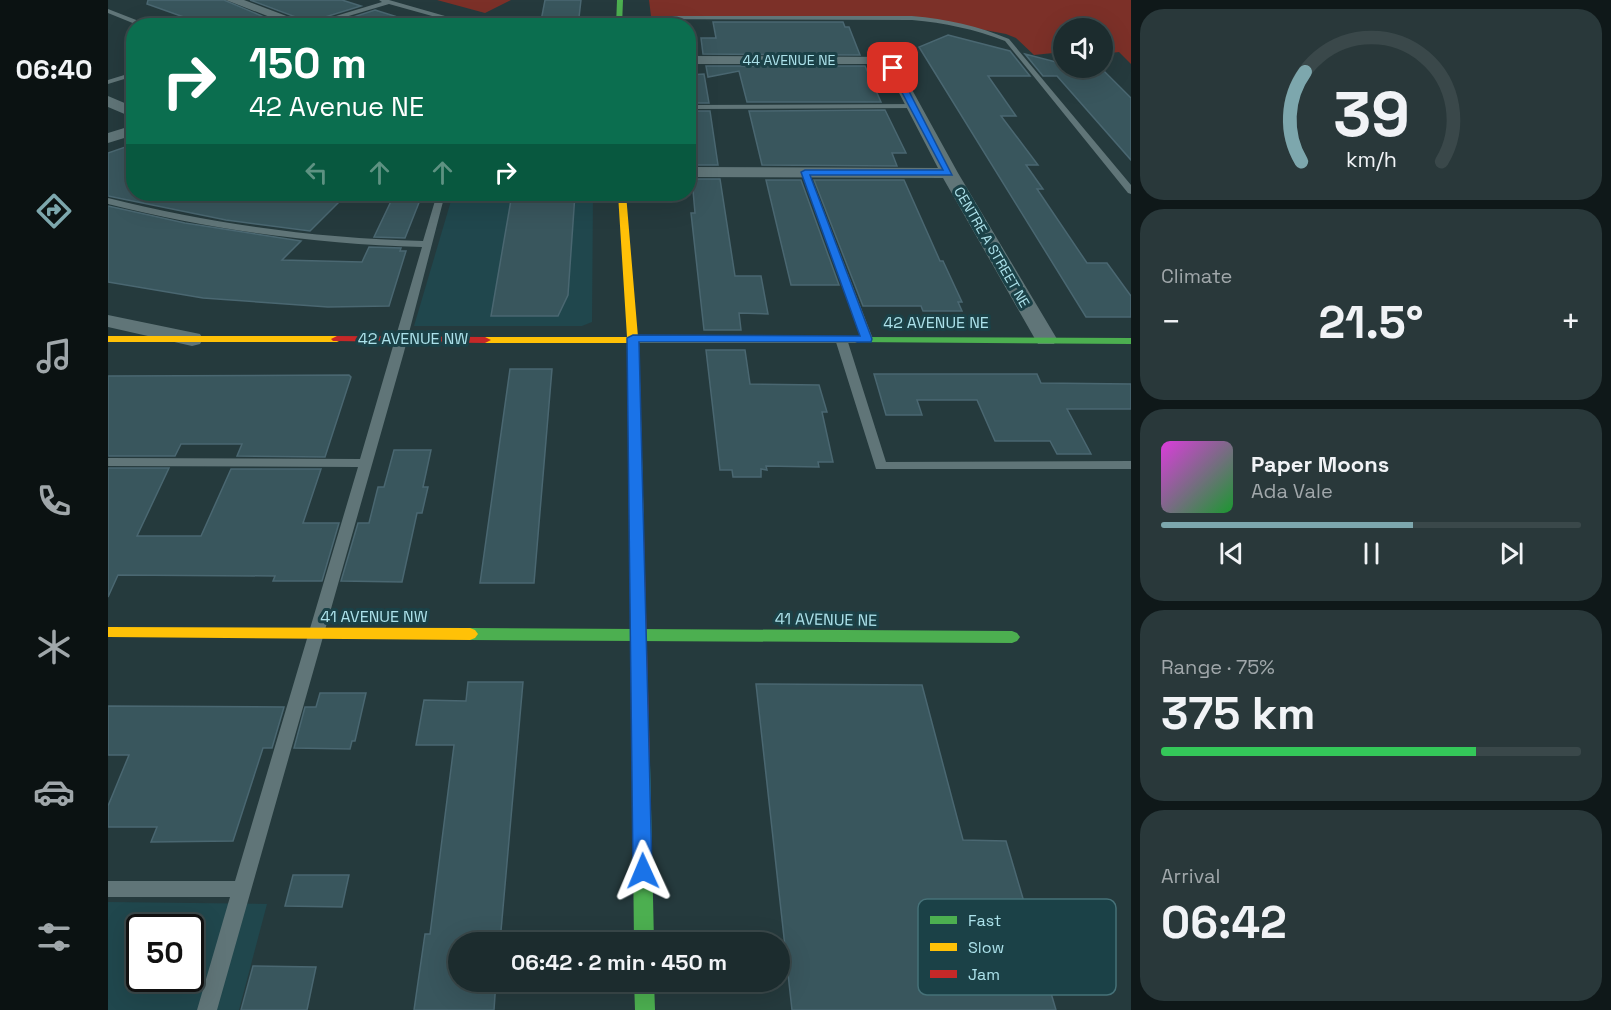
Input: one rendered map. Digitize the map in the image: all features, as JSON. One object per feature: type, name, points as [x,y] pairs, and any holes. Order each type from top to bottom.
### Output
[{"type":"street","points":[[232,0],[285,18]]},
{"type":"street","points":[[619,18],[620,0]]},
{"type":"street","name":"44 AVENUE NE","points":[[696,60],[889,60]]},
{"type":"street","name":"CENTRE A STREET NE","points":[[889,60],[949,173],[1046,339]]},
{"type":"street","points":[[108,101],[126,109]]},
{"type":"street","points":[[108,138],[126,132]]},
{"type":"street","points":[[696,172],[949,173]]},
{"type":"street","points":[[623,201],[633,338],[644,932]]},
{"type":"street","name":"42 AVENUE NW","points":[[108,321],[192,339]]},
{"type":"street","name":"42 AVENUE NE","points":[[633,338],[1131,341]]},
{"type":"street","name":"42 AVENUE NW","points":[[108,339],[633,338]]},
{"type":"street","name":"41 AVENUE NW","points":[[108,632],[640,633]]},
{"type":"street","name":"41 AVENUE NE","points":[[640,633],[1012,637]]},
{"type":"street","points":[[644,992],[645,1010]]},
{"type":"lane","points":[[329,18],[386,1],[448,18]]},
{"type":"lane","points":[[108,11],[126,18]]},
{"type":"lane","points":[[696,21],[906,18],[959,25],[998,36],[1007,40],[1131,192]]},
{"type":"lane","points":[[108,82],[126,76]]},
{"type":"lane","points":[[696,107],[915,106]]},
{"type":"lane","points":[[805,172],[867,339]]},
{"type":"lane","points":[[108,201],[191,222],[291,238],[428,244]]},
{"type":"lane","points":[[207,1010],[402,338],[439,201]]},
{"type":"lane","points":[[841,339],[881,466],[1131,465]]},
{"type":"lane","points":[[108,462],[365,463]]},
{"type":"lane","points":[[108,889],[243,889]]},
{"type":"shaded area","points":[[437,0],[511,0],[485,13]]},
{"type":"shaded area","points":[[649,0],[1131,0],[1131,64],[1119,52],[1113,53],[1113,18],[1053,18],[1053,53],[1034,55],[1016,38],[1006,34],[910,16],[651,16]]},
{"type":"shaded area","points":[[451,201],[593,201],[592,322],[582,326],[414,326]]},
{"type":"shaded area","points":[[108,902],[267,904],[239,1010],[108,1010]]},
{"type":"building","points":[[148,0],[224,0],[262,16],[255,18],[186,18],[147,4]]},
{"type":"building","points":[[250,0],[342,0],[361,6],[322,18],[298,18]]},
{"type":"building","points":[[545,0],[581,0],[579,18],[542,18]]},
{"type":"building","points":[[375,10],[401,18],[350,18]]},
{"type":"building","points":[[713,22],[843,22],[845,27],[849,27],[860,55],[703,54],[701,38],[716,38]]},
{"type":"building","points":[[948,35],[1010,51],[1030,76],[988,76],[1016,116],[1001,116],[1038,165],[1026,165],[1043,189],[1037,189],[1087,263],[1107,263],[1131,296],[1131,317],[1086,317],[919,47]]},
{"type":"building","points":[[1025,54],[1053,61],[1053,76],[1043,76]]},
{"type":"building","points":[[706,66],[865,66],[881,102],[747,102],[739,71],[708,77]]},
{"type":"building","points":[[696,74],[704,74],[709,103],[696,103]]},
{"type":"building","points":[[1059,78],[1111,78],[1131,98],[1131,160]]},
{"type":"building","points":[[885,110],[906,153],[892,153],[897,166],[762,165],[749,111]]},
{"type":"building","points":[[696,111],[710,111],[718,165],[696,165]]},
{"type":"building","points":[[126,147],[126,200],[108,196],[108,153]]},
{"type":"building","points":[[696,179],[720,179],[735,276],[761,276],[768,314],[739,313],[741,330],[704,330],[691,213],[695,213]]},
{"type":"building","points":[[766,180],[801,180],[839,285],[791,285]]},
{"type":"building","points":[[814,180],[904,180],[940,261],[943,261],[962,302],[958,302],[962,311],[923,311],[921,306],[863,306]]},
{"type":"building","points":[[133,201],[340,201],[310,231],[226,220]]},
{"type":"building","points":[[391,201],[420,201],[405,238],[374,237]]},
{"type":"building","points":[[511,201],[575,201],[568,295],[558,316],[491,316]]},
{"type":"building","points":[[108,206],[185,223],[301,241],[282,260],[362,262],[369,247],[401,248],[400,251],[406,251],[389,306],[328,307],[203,298],[108,282]]},
{"type":"building","points":[[706,350],[745,350],[750,384],[819,385],[827,412],[822,412],[833,462],[818,462],[819,467],[766,466],[767,470],[761,469],[761,477],[733,477],[732,470],[720,470]]},
{"type":"building","points":[[510,369],[552,369],[534,583],[480,583]]},
{"type":"building","points":[[874,374],[1037,374],[1041,383],[1131,384],[1131,409],[1067,409],[1091,454],[1057,454],[1050,441],[995,441],[977,400],[917,400],[922,415],[886,415]]},
{"type":"building","points":[[349,375],[351,377],[325,457],[237,456],[242,444],[181,444],[175,456],[108,456],[108,376]]},
{"type":"building","points":[[394,450],[431,450],[423,487],[428,487],[422,513],[417,513],[402,582],[341,581],[358,523],[369,523],[378,487],[384,487]]},
{"type":"building","points":[[108,468],[169,468],[137,536],[201,536],[231,469],[321,469],[303,523],[339,523],[322,581],[273,581],[275,576],[118,575],[108,597]]},
{"type":"building","points":[[468,682],[523,682],[501,932],[448,932],[448,992],[495,992],[494,1010],[414,1010],[425,934],[430,934],[454,745],[416,745],[424,700],[466,701]]},
{"type":"building","points":[[756,684],[922,685],[963,840],[1006,841],[1023,899],[918,899],[918,995],[1052,995],[1056,1010],[792,1010],[790,932],[783,932]]},
{"type":"building","points":[[320,693],[366,693],[355,741],[352,741],[350,749],[294,748],[305,707],[316,707]]},
{"type":"building","points":[[108,706],[284,707],[272,748],[263,748],[233,841],[151,842],[157,827],[108,827],[108,806],[129,755],[108,755]]},
{"type":"building","points":[[293,875],[349,875],[342,907],[285,906]]},
{"type":"building","points":[[253,966],[316,967],[307,1010],[241,1010]]},
{"type":"traffic: fast","points":[[619,18],[620,0]]},
{"type":"traffic: fast","points":[[855,340],[1131,341]]},
{"type":"traffic: fast","points":[[470,634],[1012,637]]},
{"type":"traffic: fast","points":[[641,765],[644,932]]},
{"type":"traffic: fast","points":[[644,992],[645,1010]]},
{"type":"traffic: slow","points":[[623,201],[633,338],[637,534]]},
{"type":"traffic: slow","points":[[108,339],[337,339]]},
{"type":"traffic: slow","points":[[485,340],[855,340]]},
{"type":"traffic: slow","points":[[108,632],[470,634]]},
{"type":"traffic: jam","points":[[337,339],[485,340]]},
{"type":"traffic: jam","points":[[637,534],[641,765]]},
{"type":"route","points":[[643,871],[633,338],[867,339],[805,172],[949,173],[893,68]]}]
